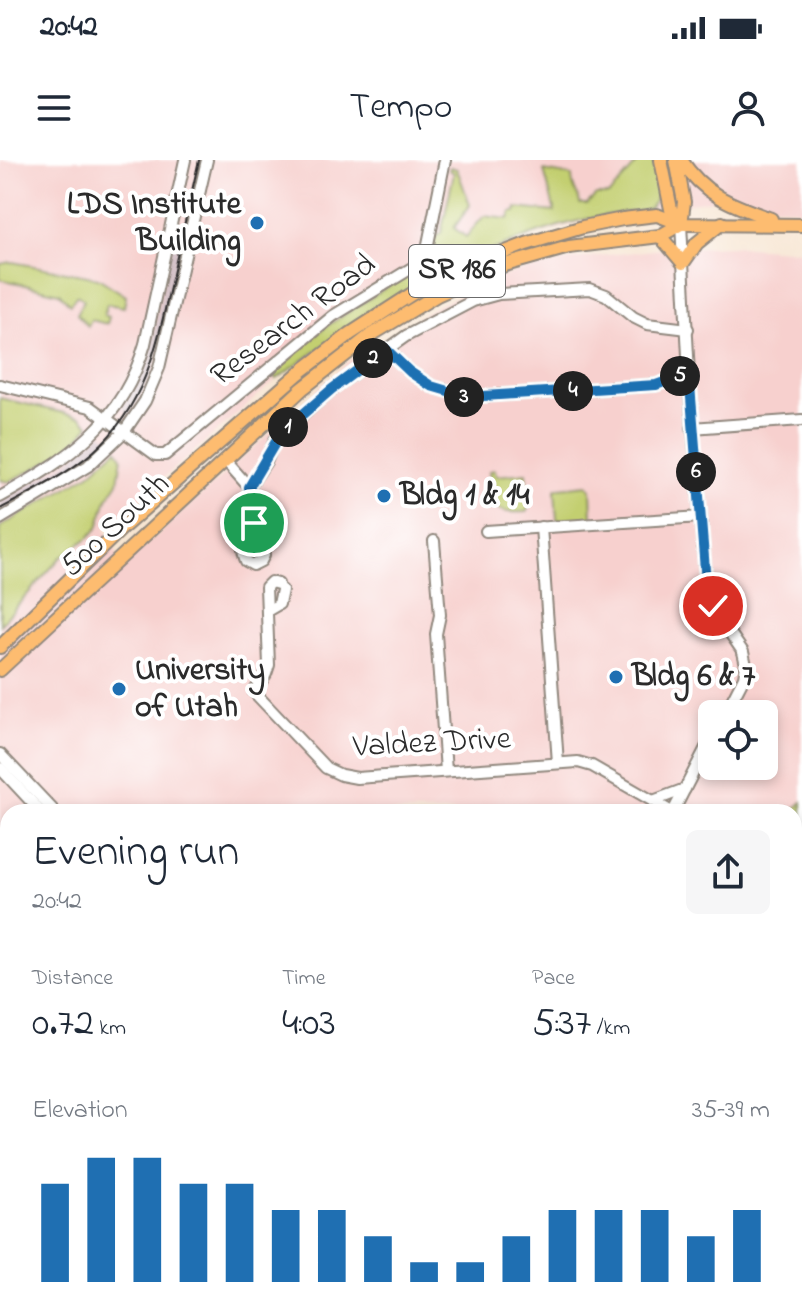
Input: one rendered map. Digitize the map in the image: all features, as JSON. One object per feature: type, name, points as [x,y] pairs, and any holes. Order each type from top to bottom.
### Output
[{"type":"main road","points":[[661,160],[672,214],[681,224]]},
{"type":"main road","points":[[679,160],[684,202],[681,224]]},
{"type":"main road","points":[[679,160],[707,191],[782,223]]},
{"type":"main road","name":"500 South","points":[[0,647],[87,561],[264,403],[326,351],[372,318],[418,290],[481,261],[552,236],[623,219],[657,215],[681,224]]},
{"type":"main road","points":[[660,236],[683,263],[697,243],[723,223]]},
{"type":"main road","name":"SR 186","points":[[660,236],[681,224],[802,225]]},
{"type":"main road","name":"500 South","points":[[0,670],[267,421],[339,358],[371,335],[415,308],[505,265],[569,247],[660,236]]},
{"type":"main road","points":[[220,442],[225,460]]},
{"type":"street","points":[[0,497],[64,459],[107,419],[121,400],[140,361],[185,160]]},
{"type":"street","points":[[0,519],[79,472],[145,401],[159,368],[207,160]]},
{"type":"street","name":"Research Road","points":[[120,429],[156,455],[165,455],[333,316],[420,263],[426,254],[445,160]]},
{"type":"street","points":[[681,224],[692,428],[710,597],[721,623],[745,657],[744,677],[732,700]]},
{"type":"street","points":[[249,487],[281,433],[343,380],[386,349],[432,322],[485,297],[590,289],[606,295],[647,324],[688,329]]},
{"type":"street","points":[[386,349],[410,372],[431,386],[468,397],[656,385],[689,373]]},
{"type":"street","points":[[0,385],[88,406],[120,429]]},
{"type":"street","points":[[692,428],[802,420]]},
{"type":"street","points":[[225,460],[249,487],[254,523]]},
{"type":"street","points":[[486,531],[701,517]]},
{"type":"street","points":[[541,527],[558,763]]},
{"type":"street","points":[[434,541],[440,615],[436,634],[446,771]]},
{"type":"street","name":"Valdez Drive","points":[[267,611],[279,604],[280,587],[271,582],[266,587],[269,665],[254,692],[320,763],[341,775],[357,778],[558,763],[588,764],[658,804]]},
{"type":"street","points":[[0,754],[47,804]]},
{"type":"street","points":[[677,804],[698,763]]},
{"type":"street","points":[[0,768],[34,804]]},
{"type":"street","points":[[653,801],[685,789]]},
{"type":"shaded area","points":[[0,160],[802,160],[802,210],[726,198],[611,214],[523,238],[417,285],[374,309],[277,379],[105,529],[123,566],[350,360],[437,306],[511,273],[575,259],[662,249],[734,246],[802,251],[800,804],[0,804]]},
{"type":"shaded area","points":[[171,241],[183,244],[164,332],[150,377],[129,414],[122,409],[135,386],[153,339]]},
{"type":"shaded area","points":[[102,433],[109,439],[88,458],[0,512],[0,501],[64,465]]},
{"type":"green space","points":[[640,160],[653,160],[656,178],[657,196],[648,208],[570,223],[487,252],[393,300],[277,379],[271,371],[327,326],[427,261],[435,237],[441,233],[454,173],[449,170],[450,167],[457,169],[470,205],[454,228],[466,237],[484,216],[509,219],[511,212],[516,212],[517,208],[555,212],[544,171],[572,176],[580,204],[587,204],[596,195],[609,195]]},
{"type":"green space","points":[[12,262],[98,278],[126,296],[124,307],[107,304],[104,315],[109,317],[107,324],[91,320],[88,326],[77,314],[84,300],[77,295],[70,304],[59,293],[0,279],[0,264]]},
{"type":"green space","points":[[0,398],[81,417],[89,425],[73,444],[52,459],[8,482],[0,480]]},
{"type":"green space","points":[[117,449],[122,457],[118,482],[107,499],[98,528],[60,558],[0,625],[0,527],[88,475]]},
{"type":"green space","points":[[495,470],[496,476],[526,473],[527,512],[499,509],[493,481],[490,481],[489,471]]},
{"type":"green space","points":[[587,485],[591,489],[592,519],[557,520],[555,490]]},
{"type":"tram line","points":[[0,509],[83,460],[112,433],[127,413],[148,370],[155,347],[199,160]]},
{"type":"place","name":"LDS Institute Building","points":[[257,223]]},
{"type":"place","name":"Bldg 1 & 14","points":[[384,496]]},
{"type":"place","name":"Bldg 6 & 7","points":[[616,677]]},
{"type":"place","name":"University of Utah","points":[[119,689]]},
{"type":"route","points":[[254,523],[249,487],[267,460],[275,440],[332,389],[386,349],[410,372],[431,386],[468,397],[656,385],[689,373],[706,582],[713,606]]}]
